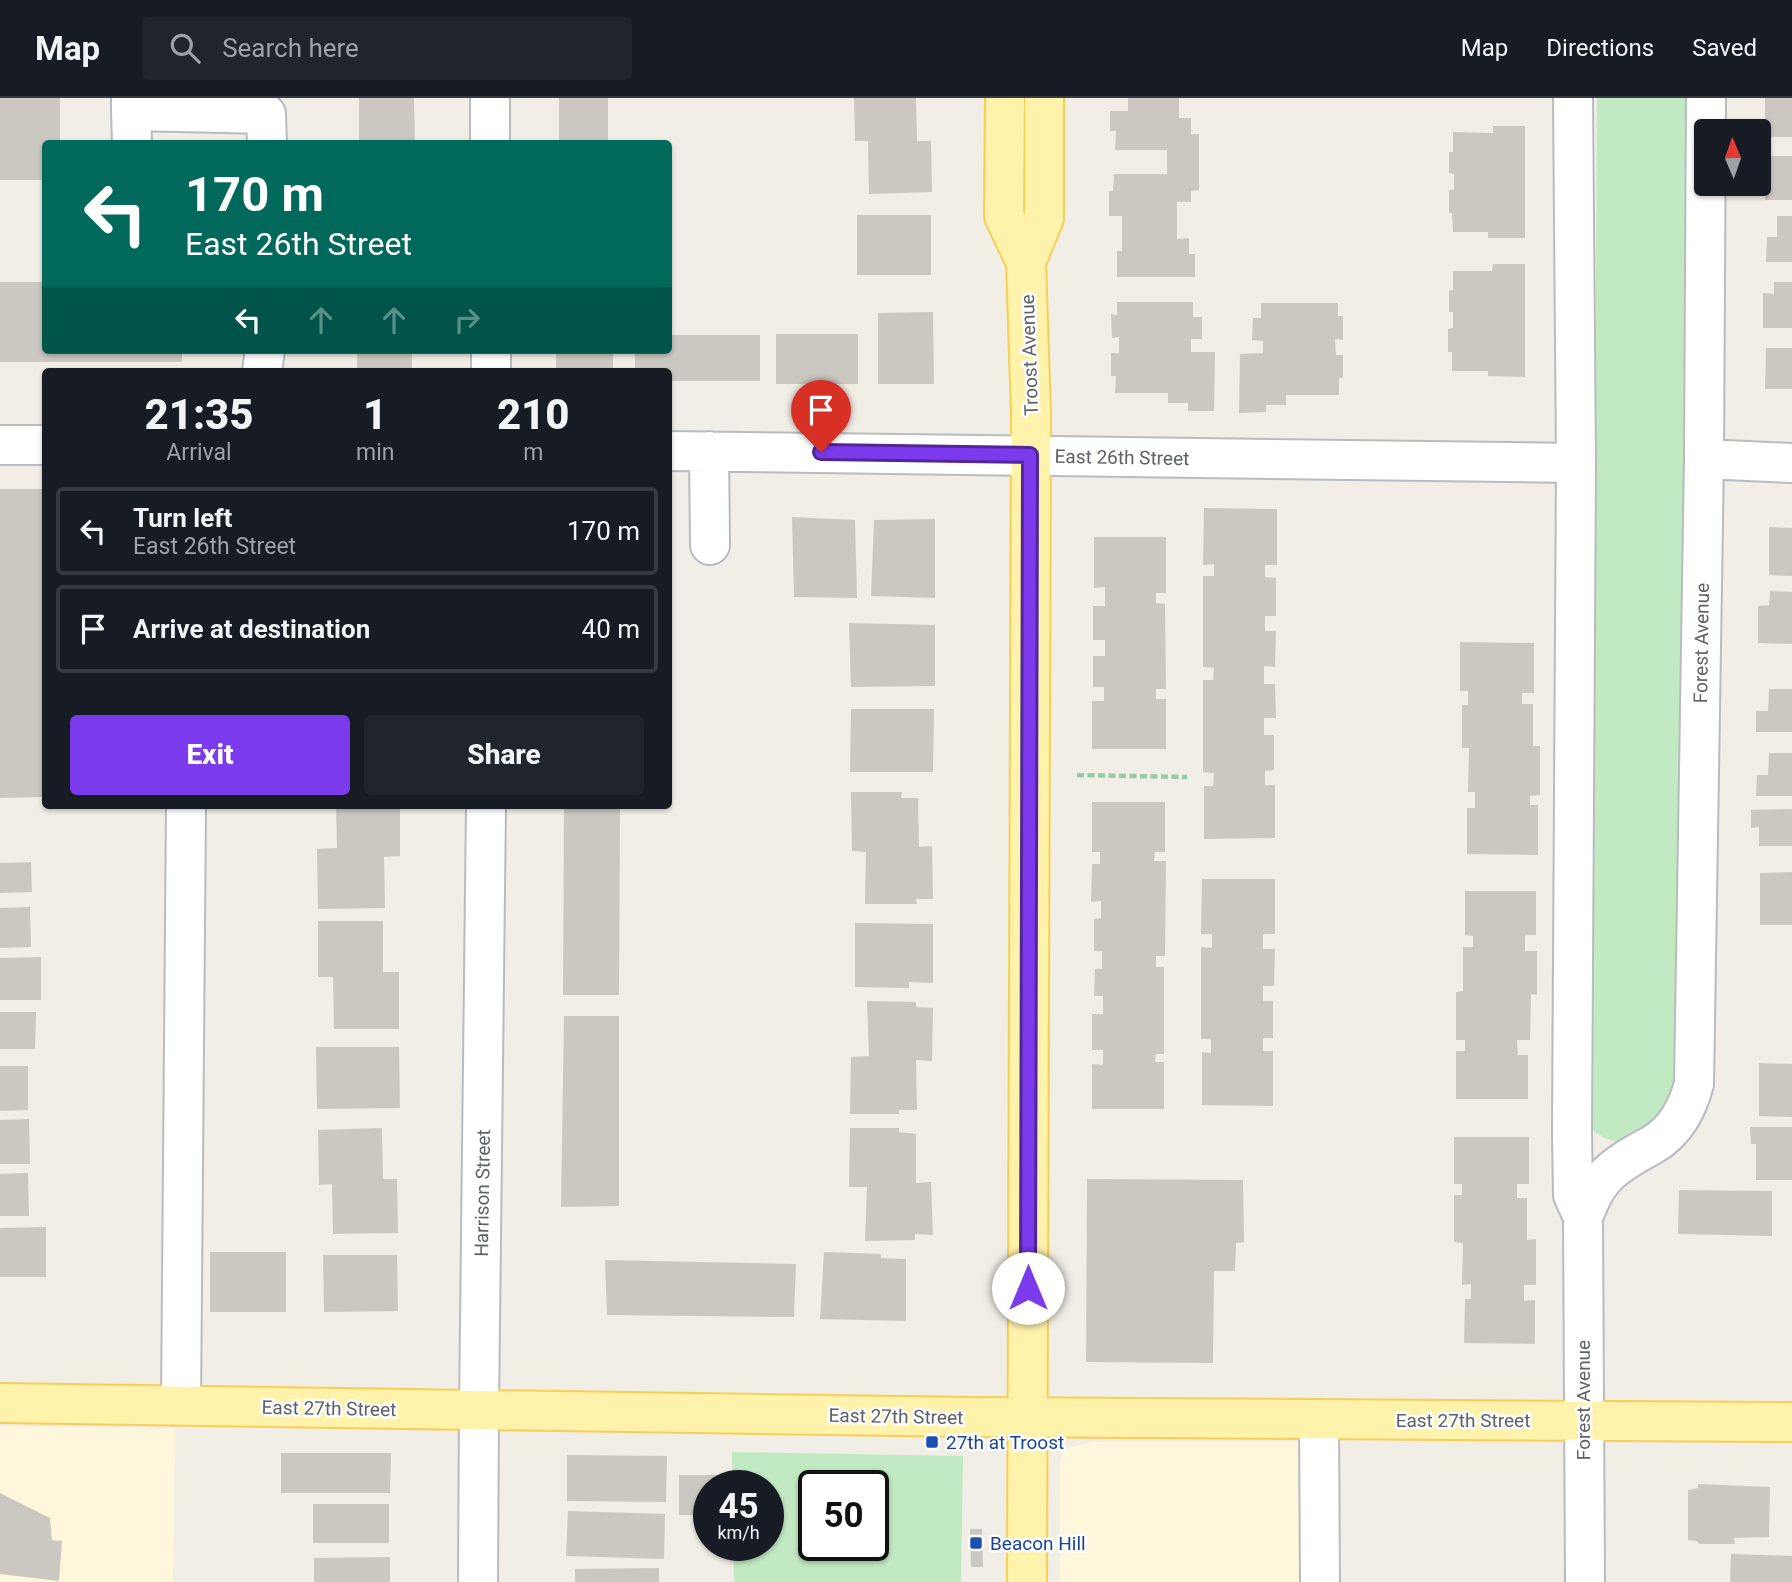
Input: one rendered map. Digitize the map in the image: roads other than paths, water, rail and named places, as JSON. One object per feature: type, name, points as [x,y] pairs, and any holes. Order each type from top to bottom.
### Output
[{"type":"main road","name":"Troost Avenue","points":[[1005,98],[1004,216],[1026,262],[1031,415],[1027,1582]]},
{"type":"main road","name":"Troost Avenue","points":[[1026,262],[1044,218],[1044,98]]},
{"type":"main road","name":"East 27th Street","points":[[0,1403],[1028,1417],[1792,1422]]},
{"type":"street","points":[[490,98],[490,140]]},
{"type":"street","name":"Forest Avenue","points":[[1573,98],[1576,463],[1572,1131],[1573,1195],[1583,1217]]},
{"type":"street","name":"Forest Avenue","points":[[1585,1582],[1583,1217],[1593,1193],[1606,1175],[1628,1158],[1654,1144],[1673,1128],[1687,1107],[1694,1084],[1704,459],[1706,98]]},
{"type":"street","points":[[131,118],[266,114],[267,140]]},
{"type":"street","points":[[0,445],[42,445]]},
{"type":"street","name":"East 26th Street","points":[[672,451],[1576,463]]},
{"type":"street","points":[[709,451],[710,545]]},
{"type":"street","points":[[1704,459],[1792,463]]},
{"type":"street","points":[[181,1405],[186,809]]},
{"type":"street","name":"Harrison Street","points":[[478,1582],[486,809]]},
{"type":"street","points":[[1572,1131],[1583,1148],[1604,1155],[1628,1158]]},
{"type":"street","points":[[1319,1419],[1320,1582]]},
{"type":"place","name":"27th at Troost","points":[[932,1442]]},
{"type":"place","name":"Beacon Hill","points":[[976,1543]]}]
